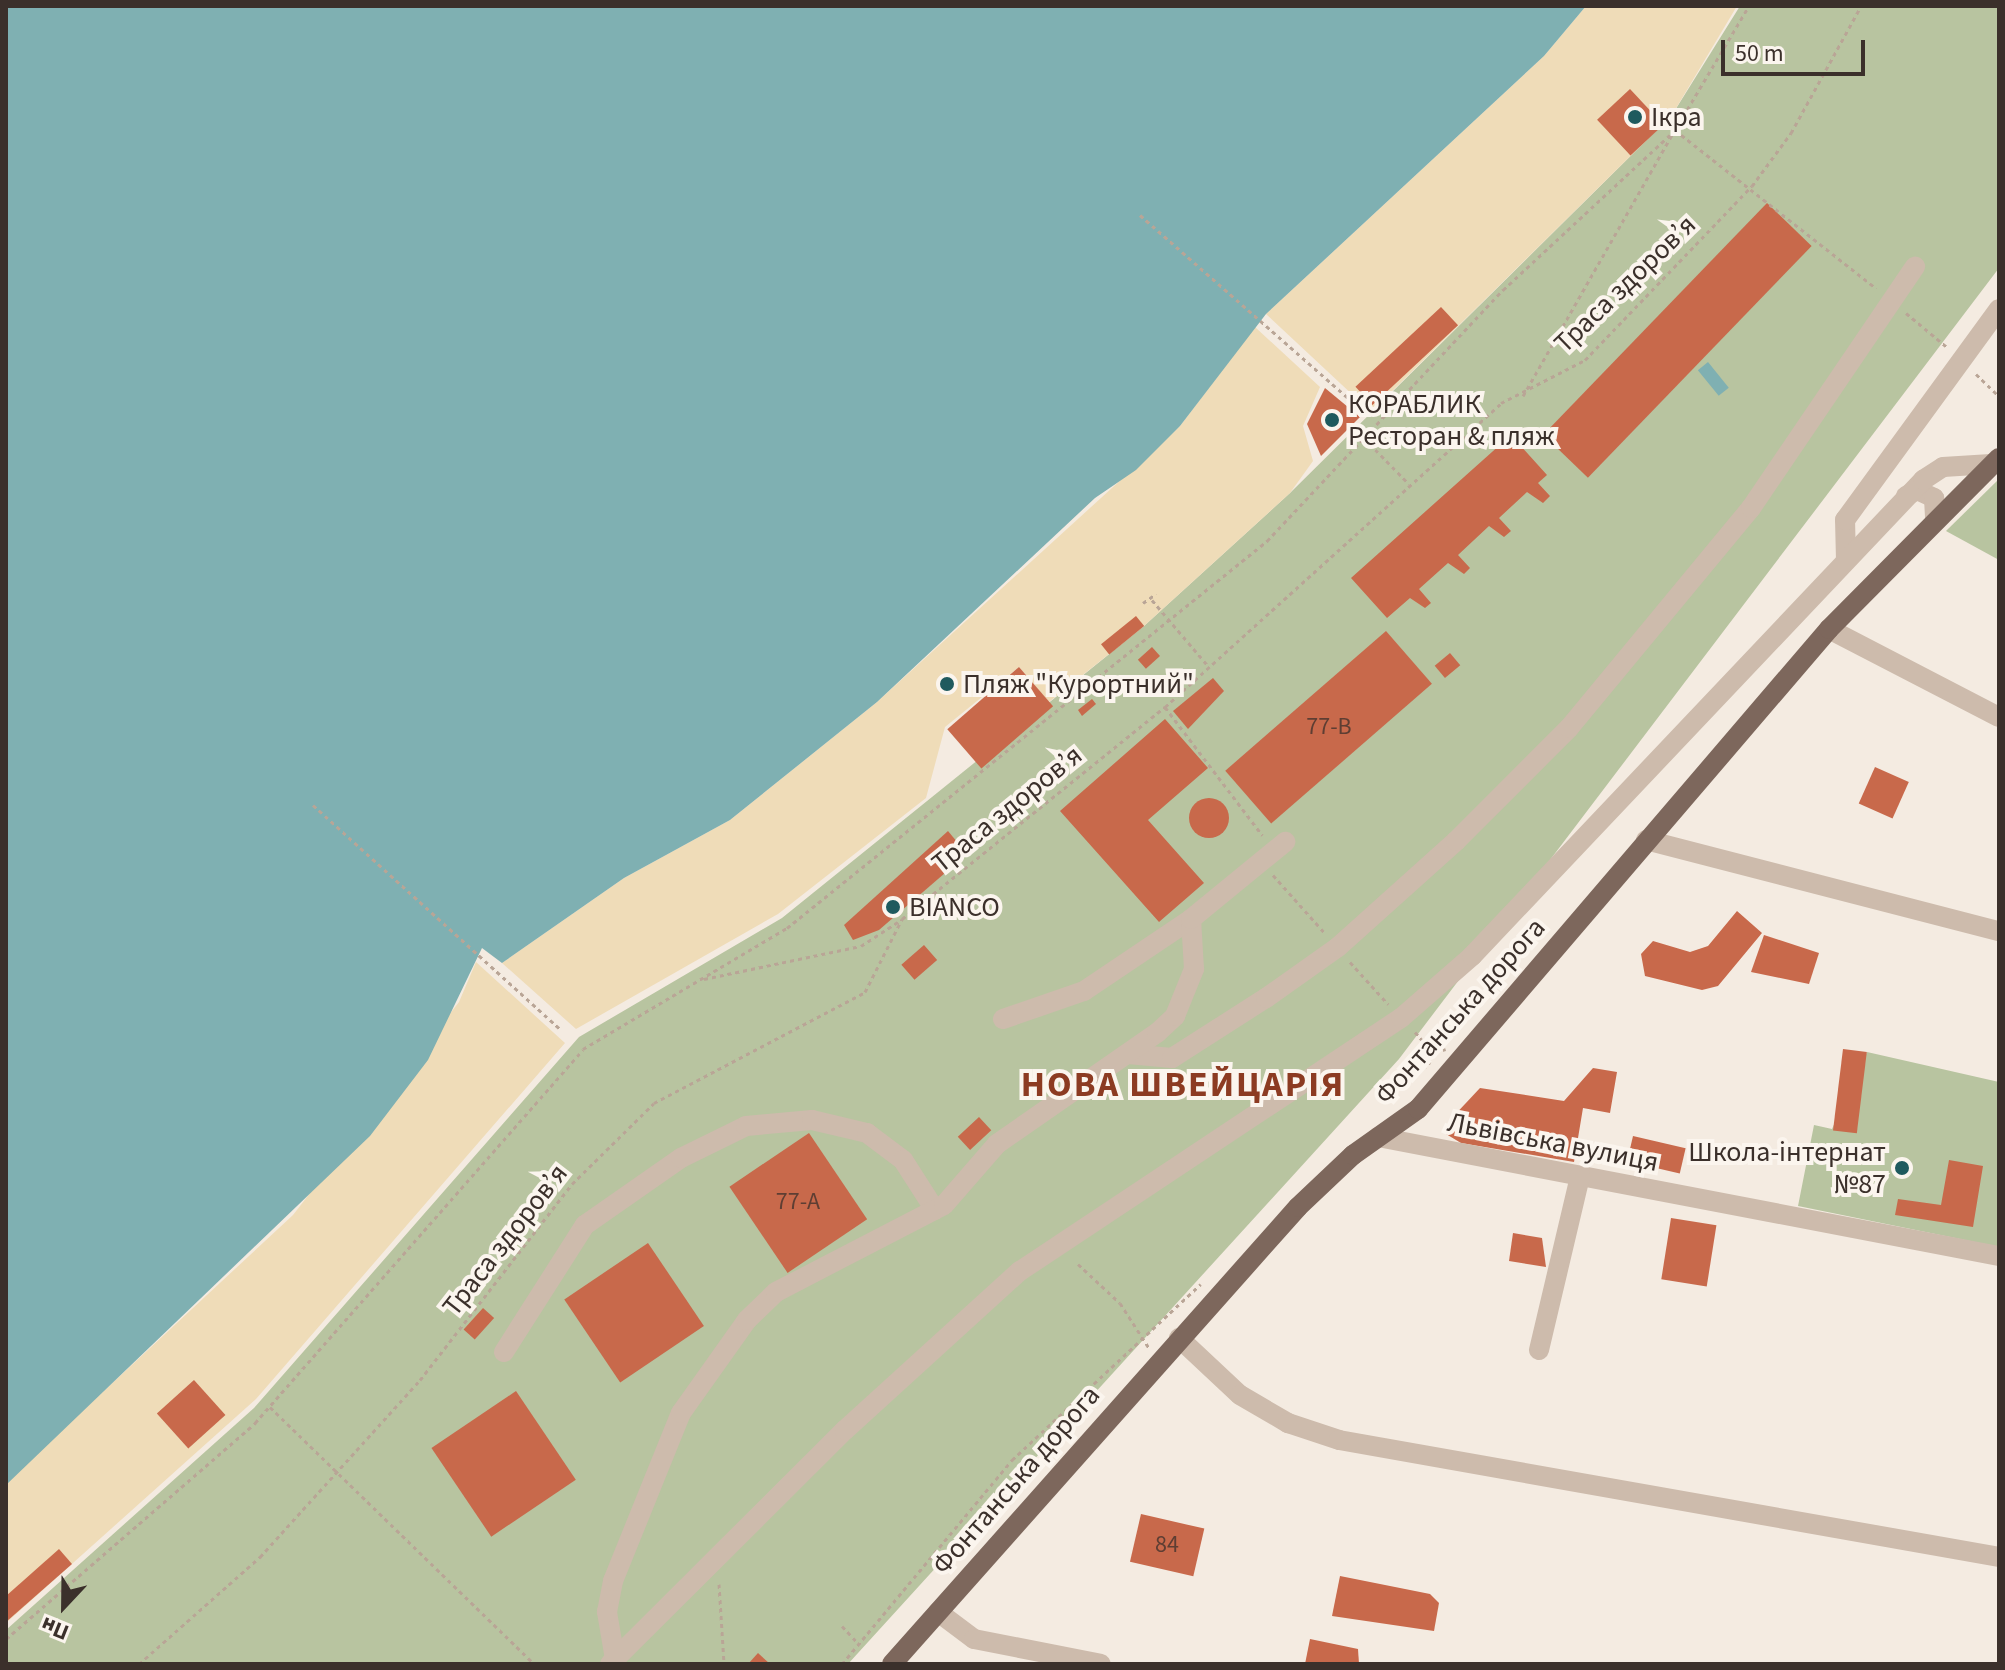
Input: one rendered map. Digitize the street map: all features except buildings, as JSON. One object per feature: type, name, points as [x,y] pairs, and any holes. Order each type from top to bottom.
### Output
[{"type":"main road","name":"Фонтанська дорога","points":[[892,1664],[1158,1361],[1320,1185],[1418,1109],[1829,629],[1935,517],[1995,461]]},
{"type":"street","points":[[1128,1054],[1172,1058],[1266,998],[1338,947],[1468,829],[1569,728],[1742,519],[1915,267]]},
{"type":"street","points":[[1846,560],[1845,520],[1964,362],[1999,309]]},
{"type":"street","points":[[613,1661],[718,1557],[1020,1271],[1401,1018],[1472,956],[1906,496],[1943,467],[1995,461]]},
{"type":"street","points":[[1906,496],[1917,490],[1934,498],[1935,517]]},
{"type":"street","points":[[1829,629],[1999,717]]},
{"type":"street","points":[[1646,840],[1999,931]]},
{"type":"street","points":[[1003,1019],[1084,991],[1191,919],[1285,842]]},
{"type":"street","points":[[613,1661],[607,1612],[613,1581],[681,1413],[747,1320],[776,1292],[935,1210],[997,1144],[1166,1025],[1186,996],[1197,941],[1191,919]]},
{"type":"street","points":[[504,1352],[585,1225],[681,1158],[746,1126],[812,1120],[867,1133],[903,1160],[935,1210]]},
{"type":"street","name":"Львівська вулиця","points":[[1378,1137],[1999,1256]]},
{"type":"street","points":[[1539,1350],[1580,1176]]},
{"type":"street","points":[[1179,1338],[1240,1395],[1288,1423],[1339,1440],[1999,1557]]},
{"type":"street","points":[[938,1612],[974,1639],[1101,1664]]},
{"type":"path","points":[[1523,396],[1749,6]]},
{"type":"path","name":"Траса здоров’я","points":[[139,1664],[260,1557],[420,1380],[572,1184],[644,1113],[865,992],[902,919],[1165,707],[1501,403],[1523,396],[1585,360],[1752,186],[1791,133],[1861,6]]},
{"type":"path","points":[[1675,130],[1752,186],[1817,239]]},
{"type":"path","points":[[6,1639],[269,1407],[583,1049],[787,928],[1267,541],[1503,290],[1675,130]]},
{"type":"path","points":[[1140,215],[1355,404]]},
{"type":"path","points":[[1964,362],[1999,396]]},
{"type":"path","points":[[1364,438],[1409,484]]},
{"type":"path","points":[[1143,603],[1152,600],[1156,594]]},
{"type":"path","points":[[1152,600],[1209,668]]},
{"type":"path","points":[[1165,707],[1268,843],[1261,862],[1276,878]]},
{"type":"path","points":[[313,805],[562,1031]]},
{"type":"path","points":[[701,980],[861,946],[902,919]]},
{"type":"path","points":[[1411,1028],[1433,1053]]},
{"type":"path","points":[[1421,1080],[1457,1041]]},
{"type":"path","points":[[1423,1064],[1441,1045]]},
{"type":"path","points":[[1078,1264],[1120,1303],[1158,1361]]},
{"type":"path","points":[[842,1664],[1012,1460],[1210,1275]]},
{"type":"path","points":[[269,1407],[339,1469],[534,1664]]},
{"type":"path","points":[[718,1557],[724,1664]]},
{"type":"path","points":[[842,1626],[859,1644]]},
{"type":"green space","points":[[1740,6],[1999,6],[1999,268],[1399,1059],[848,1664],[6,1664],[6,1630],[254,1408],[579,1037],[782,918],[1144,626],[1290,493],[1672,115]]},
{"type":"green space","points":[[1999,479],[1999,560],[1946,531]]},
{"type":"green space","name":"Школа-інтернат №87","points":[[1867,1052],[1999,1082],[1999,1247],[1798,1206],[1814,1125],[1832,1129]]},
{"type":"sand","points":[[1586,6],[1737,6],[1672,115],[1371,412],[1266,314],[1544,56]]},
{"type":"sand","name":"Пляж \"Курортний\"","points":[[1255,327],[1320,387],[1303,426],[1313,461],[1290,493],[1144,626],[1049,702],[1019,667],[945,727],[926,798],[778,914],[576,1029],[502,963],[624,878],[730,820],[877,702],[1180,426]]},
{"type":"sand","points":[[476,962],[565,1043],[256,1399],[6,1623],[6,1482],[293,1215],[459,1002]]},
{"type":"water","points":[[6,6],[1586,6],[1544,56],[1266,314],[1180,426],[1136,470],[1095,498],[877,702],[730,820],[624,878],[502,963],[482,948],[428,1060],[370,1136],[6,1485]]},
{"type":"water","points":[[1708,362],[1729,388],[1719,396],[1698,370]]},
{"type":"place","name":"Ікра","points":[[1635,117]]},
{"type":"place","name":"КОРАБЛИК Ресторан & пляж","points":[[1332,420]]},
{"type":"place","name":"Пляж \"Курортний\"","points":[[947,684]]},
{"type":"place","name":"BIANCO","points":[[893,907]]},
{"type":"place","name":"Школа-інтернат №87","points":[[1902,1168]]},
{"type":"district","name":"НОВА ШВЕЙЦАРІЯ","points":[[1183,1085]]}]
